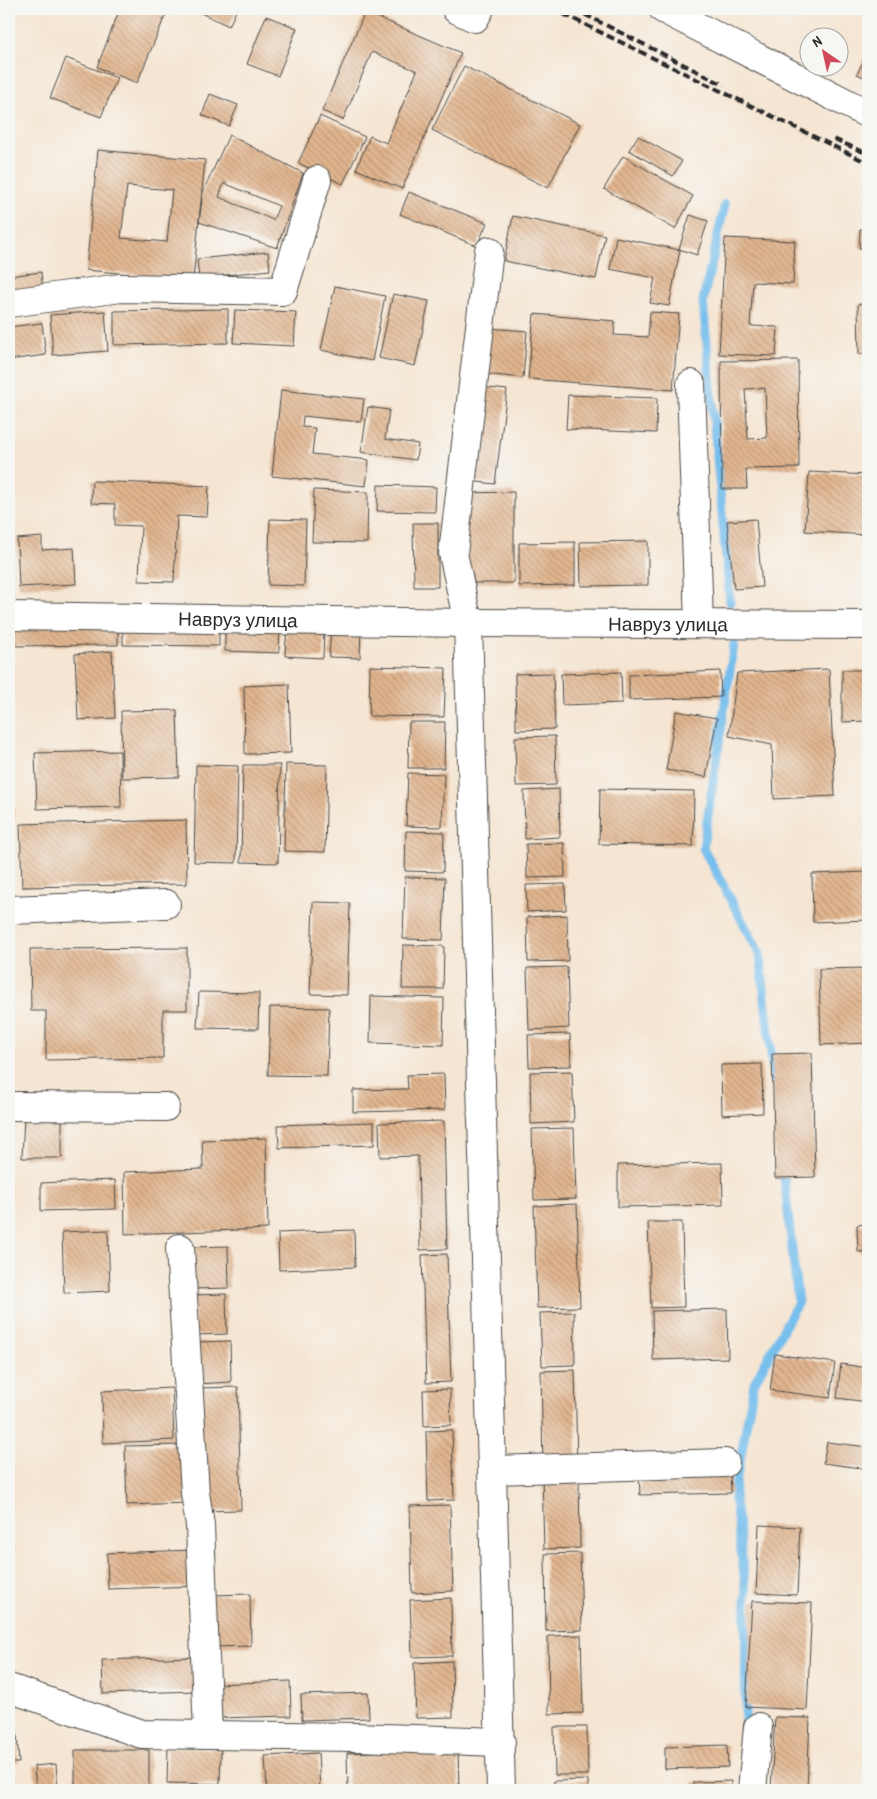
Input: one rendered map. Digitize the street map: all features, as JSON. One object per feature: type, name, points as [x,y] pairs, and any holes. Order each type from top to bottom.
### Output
[{"type":"street","points":[[456,9],[475,18],[480,9]]},
{"type":"street","points":[[663,9],[868,114]]},
{"type":"street","points":[[9,304],[121,288],[283,291],[317,180]]},
{"type":"street","points":[[489,251],[453,553],[468,623],[501,1790]]},
{"type":"street","points":[[691,384],[699,624]]},
{"type":"street","name":"Навруз улица","points":[[9,616],[468,623],[868,625]]},
{"type":"street","points":[[9,910],[166,904]]},
{"type":"street","points":[[9,1106],[165,1107]]},
{"type":"street","points":[[180,1248],[195,1493],[200,1525],[208,1735]]},
{"type":"street","points":[[493,1470],[725,1463]]},
{"type":"street","points":[[9,1688],[142,1734],[355,1737],[501,1742]]},
{"type":"street","points":[[752,1790],[758,1727]]},
{"type":"building","points":[[120,9],[168,9],[137,83],[97,67]]},
{"type":"building","points":[[192,9],[237,9],[229,26]]},
{"type":"building","points":[[365,12],[461,53],[402,189],[356,169],[370,136],[386,143],[417,71],[372,52],[343,120],[322,111]]},
{"type":"building","points":[[266,16],[297,28],[278,76],[247,64]]},
{"type":"building","points":[[868,51],[868,79],[857,74]]},
{"type":"building","points":[[66,58],[117,78],[101,117],[50,98]]},
{"type":"building","points":[[464,66],[580,124],[548,188],[432,130]]},
{"type":"building","points":[[210,94],[238,105],[229,126],[202,115]]},
{"type":"building","points":[[320,116],[365,137],[343,184],[298,163]]},
{"type":"building","points":[[229,135],[303,173],[277,248],[199,222],[203,192]],"holes":[[[224,183],[279,206],[273,220],[219,197]]]},
{"type":"building","points":[[638,136],[682,161],[673,176],[629,150]]},
{"type":"building","points":[[98,150],[205,160],[193,280],[86,270]],"holes":[[[127,186],[172,190],[167,242],[121,238]]]},
{"type":"building","points":[[623,156],[693,196],[675,229],[604,189]]},
{"type":"building","points":[[409,192],[487,223],[477,246],[400,214]]},
{"type":"building","points":[[690,215],[708,221],[697,255],[679,249]]},
{"type":"building","points":[[513,216],[605,235],[596,279],[504,261]]},
{"type":"building","points":[[860,229],[868,230],[868,248],[859,248]]},
{"type":"building","points":[[616,237],[680,250],[669,306],[650,303],[655,278],[610,269]]},
{"type":"building","points":[[725,238],[795,241],[793,284],[753,282],[750,326],[778,327],[776,356],[719,354]]},
{"type":"building","points":[[268,252],[270,270],[199,278],[197,259]]},
{"type":"building","points":[[41,272],[43,292],[9,297],[9,276]]},
{"type":"building","points":[[335,286],[385,296],[372,361],[321,350]]},
{"type":"building","points":[[393,294],[429,301],[415,366],[379,358]]},
{"type":"building","points":[[868,303],[868,354],[859,354],[858,304]]},
{"type":"building","points":[[228,309],[228,343],[114,345],[114,311]]},
{"type":"building","points":[[235,310],[296,312],[294,346],[233,343]]},
{"type":"building","points":[[105,311],[108,351],[53,355],[50,315]]},
{"type":"building","points":[[650,312],[679,314],[673,390],[528,379],[534,314],[615,321],[614,335],[648,337]]},
{"type":"building","points":[[42,323],[46,355],[9,360],[9,327]]},
{"type":"building","points":[[488,328],[527,331],[523,378],[484,374]]},
{"type":"building","points":[[798,360],[799,468],[746,469],[747,489],[722,489],[721,361]],"holes":[[[765,388],[767,438],[748,439],[745,389]]]},
{"type":"building","points":[[480,387],[507,390],[495,484],[469,481]]},
{"type":"building","points":[[281,390],[364,399],[361,422],[303,416],[302,427],[315,428],[312,454],[369,460],[366,486],[272,476]]},
{"type":"building","points":[[568,395],[657,398],[656,433],[566,429]]},
{"type":"building","points":[[368,407],[389,410],[385,439],[418,444],[416,460],[361,452]]},
{"type":"building","points":[[809,472],[868,475],[868,535],[805,531]]},
{"type":"building","points":[[92,481],[209,486],[207,517],[177,516],[174,582],[139,581],[141,526],[115,525],[115,504],[91,503]]},
{"type":"building","points":[[378,485],[436,487],[435,512],[377,511]]},
{"type":"building","points":[[314,490],[368,492],[367,543],[312,542]]},
{"type":"building","points":[[514,492],[514,583],[464,583],[463,493]]},
{"type":"building","points":[[270,519],[306,520],[304,586],[268,585]]},
{"type":"building","points":[[756,519],[762,587],[734,589],[727,521]]},
{"type":"building","points":[[413,523],[438,523],[438,587],[414,587]]},
{"type":"building","points":[[42,537],[42,550],[74,548],[76,584],[19,587],[17,539]]},
{"type":"building","points":[[648,541],[648,585],[581,586],[580,542]]},
{"type":"building","points":[[575,542],[575,585],[519,586],[519,543]]},
{"type":"building","points":[[118,621],[118,645],[9,646],[9,622]]},
{"type":"building","points":[[123,621],[219,622],[219,646],[123,645]]},
{"type":"building","points":[[225,625],[280,627],[279,653],[225,651]]},
{"type":"building","points":[[287,626],[324,628],[323,658],[285,656]]},
{"type":"building","points":[[331,627],[361,628],[360,658],[329,657]]},
{"type":"building","points":[[112,651],[115,718],[78,720],[75,654]]},
{"type":"building","points":[[370,666],[446,668],[444,717],[369,716]]},
{"type":"building","points":[[829,669],[835,796],[774,799],[772,745],[729,736],[737,673]]},
{"type":"building","points":[[842,670],[868,670],[868,721],[842,722]]},
{"type":"building","points":[[720,671],[721,697],[629,700],[629,675]]},
{"type":"building","points":[[621,672],[622,703],[562,705],[561,674]]},
{"type":"building","points":[[553,673],[555,729],[516,730],[515,674]]},
{"type":"building","points":[[289,684],[291,753],[245,754],[244,686]]},
{"type":"building","points":[[177,710],[179,777],[122,778],[121,711]]},
{"type":"building","points":[[676,711],[717,718],[706,777],[666,770]]},
{"type":"building","points":[[409,722],[445,722],[444,768],[408,768]]},
{"type":"building","points":[[555,736],[556,785],[516,786],[515,737]]},
{"type":"building","points":[[120,751],[121,807],[37,809],[35,753]]},
{"type":"building","points":[[9,755],[15,820],[9,821]]},
{"type":"building","points":[[286,764],[327,765],[325,852],[284,851]]},
{"type":"building","points":[[196,765],[238,766],[236,863],[194,862]]},
{"type":"building","points":[[243,765],[280,765],[278,863],[241,862]]},
{"type":"building","points":[[408,773],[444,774],[442,827],[406,826]]},
{"type":"building","points":[[559,789],[560,837],[525,839],[524,791]]},
{"type":"building","points":[[600,789],[694,791],[693,846],[599,844]]},
{"type":"building","points":[[186,820],[187,884],[22,887],[20,824]]},
{"type":"building","points":[[406,831],[444,832],[443,872],[405,871]]},
{"type":"building","points":[[564,843],[565,877],[527,878],[526,844]]},
{"type":"building","points":[[10,854],[11,896],[9,896]]},
{"type":"building","points":[[868,872],[868,920],[813,922],[812,874]]},
{"type":"building","points":[[405,877],[445,878],[443,940],[403,939]]},
{"type":"building","points":[[565,884],[566,910],[527,912],[526,885]]},
{"type":"building","points":[[313,902],[350,903],[347,995],[310,994]]},
{"type":"building","points":[[567,915],[568,961],[528,962],[527,917]]},
{"type":"building","points":[[403,945],[444,946],[443,989],[402,989]]},
{"type":"building","points":[[187,948],[187,1010],[163,1010],[163,1058],[46,1060],[46,1011],[31,1011],[30,949]]},
{"type":"building","points":[[567,967],[569,1028],[529,1030],[527,968]]},
{"type":"building","points":[[868,968],[868,1043],[821,1045],[819,969]]},
{"type":"building","points":[[199,992],[259,993],[258,1029],[197,1028]]},
{"type":"building","points":[[371,996],[444,998],[443,1045],[370,1043]]},
{"type":"building","points":[[270,1007],[329,1008],[327,1076],[268,1075]]},
{"type":"building","points":[[570,1034],[571,1066],[529,1067],[528,1035]]},
{"type":"building","points":[[812,1053],[815,1177],[775,1178],[772,1054]]},
{"type":"building","points":[[762,1064],[763,1113],[722,1115],[721,1065]]},
{"type":"building","points":[[572,1071],[574,1122],[531,1124],[530,1072]]},
{"type":"building","points":[[444,1074],[445,1110],[353,1112],[353,1090],[408,1089],[407,1075]]},
{"type":"building","points":[[24,1116],[62,1117],[62,1158],[22,1158]]},
{"type":"building","points":[[444,1121],[447,1249],[420,1250],[418,1156],[380,1157],[379,1123]]},
{"type":"building","points":[[374,1122],[374,1145],[279,1148],[278,1125]]},
{"type":"building","points":[[574,1128],[576,1199],[534,1200],[532,1129]]},
{"type":"building","points":[[266,1138],[268,1229],[125,1234],[124,1172],[203,1169],[202,1140]]},
{"type":"building","points":[[722,1163],[723,1205],[618,1207],[618,1165]]},
{"type":"building","points":[[115,1180],[116,1209],[41,1211],[41,1183]]},
{"type":"building","points":[[577,1204],[580,1307],[537,1308],[534,1206]]},
{"type":"building","points":[[648,1222],[682,1222],[684,1307],[651,1308]]},
{"type":"building","points":[[868,1224],[868,1251],[858,1252],[857,1225]]},
{"type":"building","points":[[108,1230],[110,1291],[64,1293],[62,1232]]},
{"type":"building","points":[[354,1230],[355,1267],[279,1270],[278,1233]]},
{"type":"building","points":[[228,1246],[229,1288],[194,1289],[193,1247]]},
{"type":"building","points":[[447,1254],[451,1382],[426,1383],[422,1255]]},
{"type":"building","points":[[226,1294],[227,1334],[195,1335],[194,1295]]},
{"type":"building","points":[[727,1309],[728,1358],[653,1360],[652,1311]]},
{"type":"building","points":[[574,1312],[575,1365],[542,1366],[540,1313]]},
{"type":"building","points":[[230,1341],[231,1382],[197,1384],[196,1342]]},
{"type":"building","points":[[775,1354],[835,1363],[830,1398],[770,1390]]},
{"type":"building","points":[[841,1364],[868,1368],[868,1402],[837,1398]]},
{"type":"building","points":[[575,1370],[577,1465],[543,1466],[541,1371]]},
{"type":"building","points":[[238,1387],[241,1510],[202,1511],[198,1388]]},
{"type":"building","points":[[172,1388],[174,1440],[103,1443],[102,1391]]},
{"type":"building","points":[[450,1389],[451,1425],[424,1426],[423,1390]]},
{"type":"building","points":[[452,1430],[454,1500],[428,1501],[426,1431]]},
{"type":"building","points":[[827,1442],[868,1447],[868,1469],[823,1463]]},
{"type":"building","points":[[186,1445],[188,1503],[127,1505],[125,1446]]},
{"type":"building","points":[[730,1470],[731,1493],[640,1495],[639,1473]]},
{"type":"building","points":[[579,1472],[580,1548],[544,1549],[542,1473]]},
{"type":"building","points":[[450,1505],[453,1591],[412,1593],[410,1506]]},
{"type":"building","points":[[759,1525],[800,1527],[797,1595],[756,1593]]},
{"type":"building","points":[[195,1550],[196,1586],[108,1589],[107,1553]]},
{"type":"building","points":[[580,1553],[582,1630],[546,1631],[545,1554]]},
{"type":"building","points":[[250,1594],[251,1646],[213,1647],[211,1595]]},
{"type":"building","points":[[451,1598],[452,1656],[412,1657],[410,1600]]},
{"type":"building","points":[[752,1601],[812,1603],[807,1710],[746,1707]]},
{"type":"building","points":[[581,1635],[583,1713],[549,1714],[548,1636]]},
{"type":"building","points":[[196,1657],[197,1691],[103,1694],[102,1660]]},
{"type":"building","points":[[452,1661],[453,1717],[416,1718],[414,1663]]},
{"type":"building","points":[[290,1681],[291,1716],[216,1718],[215,1684]]},
{"type":"building","points":[[368,1693],[369,1718],[302,1720],[301,1695]]},
{"type":"building","points":[[9,1706],[15,1706],[19,1763],[9,1763]]},
{"type":"building","points":[[775,1717],[810,1718],[807,1790],[771,1790]]},
{"type":"building","points":[[554,1727],[587,1727],[588,1775],[555,1775]]},
{"type":"building","points":[[727,1745],[728,1767],[665,1769],[665,1747]]},
{"type":"building","points":[[168,1748],[221,1749],[220,1784],[167,1783]]},
{"type":"building","points":[[458,1749],[459,1790],[348,1790],[347,1753]]},
{"type":"building","points":[[75,1750],[149,1750],[149,1790],[75,1790]]},
{"type":"building","points":[[318,1753],[320,1790],[267,1790],[265,1756]]},
{"type":"building","points":[[56,1764],[58,1790],[36,1790],[34,1766]]},
{"type":"building","points":[[588,1780],[588,1790],[554,1790],[554,1781]]},
{"type":"building","points":[[731,1781],[731,1790],[693,1790],[693,1782]]},
{"type":"waterway","points":[[725,204],[703,301],[730,602]]},
{"type":"waterway","points":[[734,644],[703,848],[760,954],[774,1079]]},
{"type":"waterway","points":[[745,1736],[746,1592],[734,1493],[754,1383],[798,1302],[783,1167]]},
{"type":"railway","points":[[553,9],[868,163]]},
{"type":"railway","points":[[574,9],[724,85]]},
{"type":"railway","points":[[834,139],[868,154]]}]
